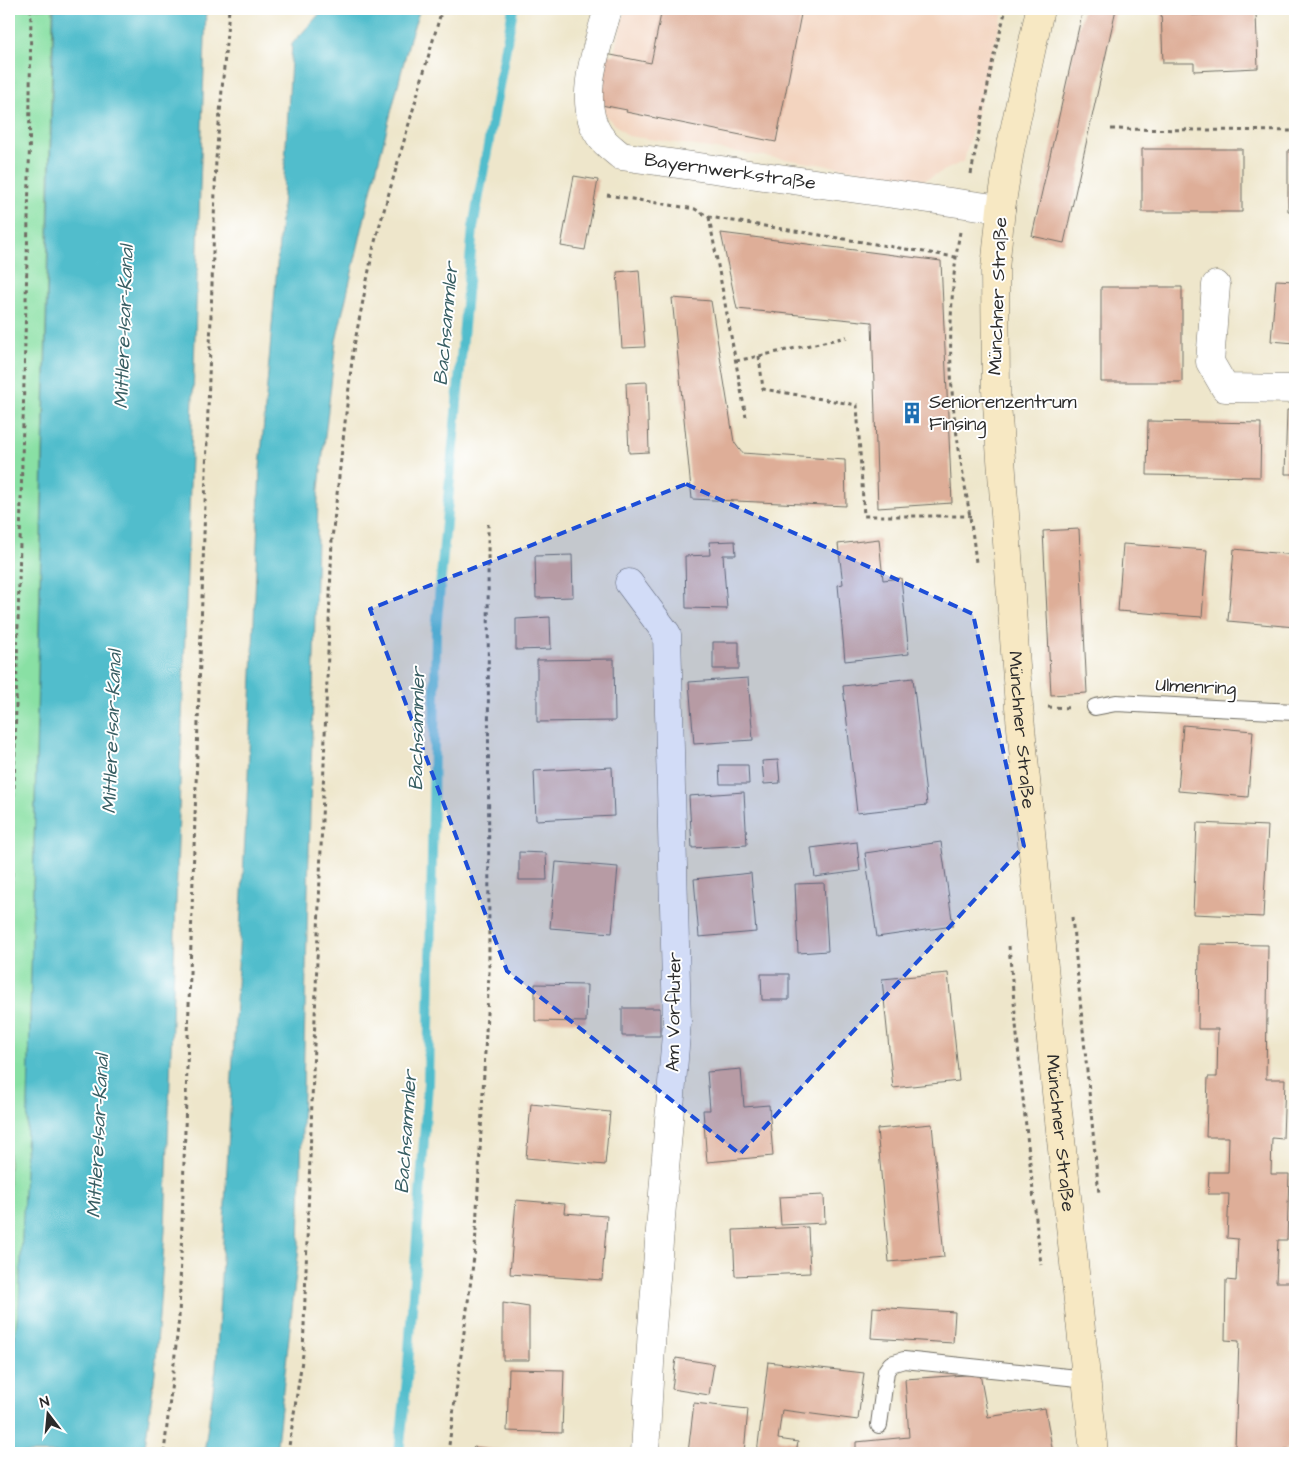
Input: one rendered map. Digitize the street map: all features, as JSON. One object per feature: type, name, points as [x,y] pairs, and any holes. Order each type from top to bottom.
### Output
[{"type":"main road","name":"Münchner Straße","points":[[1040,9],[1010,150],[1001,209],[995,268],[996,390],[1019,707],[1055,1082],[1094,1453]]},
{"type":"street","name":"Bayernwerkstraße","points":[[608,9],[591,71],[589,111],[599,136],[621,156],[1001,209]]},
{"type":"street","points":[[1216,285],[1210,362],[1226,388],[1295,389]]},
{"type":"street","name":"Am Vorfluter","points":[[629,582],[667,634],[677,1022],[652,1328],[645,1453]]},
{"type":"lane","name":"Ulmenring","points":[[1095,708],[1116,703],[1295,712]]},
{"type":"lane","points":[[879,1425],[886,1371],[891,1364],[904,1360],[1087,1379]]},
{"type":"path","points":[[9,988],[29,179],[31,9]]},
{"type":"path","points":[[164,1453],[179,1318],[216,158],[229,9]]},
{"type":"path","points":[[288,1453],[303,1354],[332,539],[353,351],[374,245],[442,9]]},
{"type":"path","points":[[1112,129],[1295,131]]},
{"type":"path","points":[[607,195],[695,209],[709,217],[955,257]]},
{"type":"path","points":[[709,217],[746,417]]},
{"type":"path","points":[[736,361],[847,337]]},
{"type":"path","points":[[759,356],[763,388],[857,405],[864,516],[971,516]]},
{"type":"path","points":[[448,1453],[475,1249],[489,973],[488,524]]},
{"type":"path","points":[[1048,698],[1050,714]]},
{"type":"path","points":[[1072,913],[1100,1196]]},
{"type":"highlighted area","points":[[686,484],[973,614],[1024,846],[740,1154],[507,971],[370,609]]},
{"type":"shaded area","points":[[625,9],[1004,9],[964,161],[925,180],[628,136],[601,112]]},
{"type":"green space","points":[[9,9],[53,9],[28,1106],[19,1304],[9,1384]]},
{"type":"water","name":"Mittlere-Isar-Kanal","points":[[54,9],[206,9],[165,1230],[155,1373],[144,1453],[9,1453],[9,1384],[19,1304],[28,1106]]},
{"type":"water","points":[[324,9],[420,9],[410,38],[371,191],[336,341],[318,497],[299,1247],[276,1453],[204,1453],[216,1369],[247,802],[260,468],[283,195],[292,44]]},
{"type":"building","points":[[662,9],[802,9],[776,142],[626,112],[627,110],[596,104],[606,54],[651,63]]},
{"type":"building","points":[[1083,9],[1116,9],[1064,243],[1032,236]]},
{"type":"building","points":[[1192,9],[1192,15],[1256,13],[1258,68],[1194,71],[1194,63],[1163,63],[1161,10]]},
{"type":"building","points":[[1142,149],[1242,149],[1242,212],[1142,212]]},
{"type":"building","points":[[1295,149],[1295,211],[1288,211],[1288,150]]},
{"type":"building","points":[[574,176],[598,180],[585,250],[561,246]]},
{"type":"building","name":"Seniorenzentrum Finsing","points":[[721,233],[941,261],[952,503],[878,508],[872,322],[737,309]]},
{"type":"building","points":[[639,270],[645,347],[622,348],[617,272]]},
{"type":"building","points":[[1276,280],[1295,281],[1295,343],[1271,341]]},
{"type":"building","points":[[1101,287],[1182,287],[1182,382],[1101,382]]},
{"type":"building","points":[[672,298],[711,301],[734,442],[742,453],[845,460],[846,506],[692,499]]},
{"type":"building","points":[[647,382],[649,452],[629,453],[626,383]]},
{"type":"building","points":[[1287,410],[1295,410],[1295,474],[1285,474]]},
{"type":"building","points":[[1148,421],[1261,423],[1260,477],[1147,475]]},
{"type":"building","points":[[1079,529],[1087,693],[1051,695],[1043,531]]},
{"type":"building","points":[[879,539],[883,580],[901,578],[909,654],[845,661],[838,585],[843,584],[838,544]]},
{"type":"building","points":[[735,541],[736,555],[723,555],[727,609],[686,608],[685,556],[710,555],[709,542]]},
{"type":"building","points":[[1123,544],[1207,550],[1202,617],[1118,611]]},
{"type":"building","points":[[1234,549],[1295,555],[1295,627],[1228,621]]},
{"type":"building","points":[[572,555],[573,597],[536,598],[535,556]]},
{"type":"building","points":[[550,617],[551,649],[516,650],[516,619]]},
{"type":"building","points":[[713,642],[739,642],[739,669],[713,669]]},
{"type":"building","points":[[614,659],[615,721],[537,722],[537,660]]},
{"type":"building","points":[[748,678],[753,740],[694,744],[689,682]]},
{"type":"building","points":[[913,678],[927,805],[857,813],[843,686]]},
{"type":"building","points":[[1183,725],[1253,731],[1248,797],[1178,791]]},
{"type":"building","points":[[778,760],[780,783],[764,784],[762,761]]},
{"type":"building","points":[[719,765],[748,765],[749,784],[720,784]]},
{"type":"building","points":[[612,767],[614,816],[536,820],[534,771]]},
{"type":"building","points":[[744,792],[747,845],[692,848],[689,796]]},
{"type":"building","points":[[1197,823],[1268,826],[1263,917],[1193,914]]},
{"type":"building","points":[[857,842],[860,871],[815,877],[811,848]]},
{"type":"building","points":[[941,842],[953,926],[877,937],[865,853]]},
{"type":"building","points":[[519,852],[546,853],[547,880],[519,880]]},
{"type":"building","points":[[556,862],[618,867],[612,933],[550,928]]},
{"type":"building","points":[[751,873],[756,932],[699,937],[694,879]]},
{"type":"building","points":[[824,883],[828,951],[798,953],[795,884]]},
{"type":"building","points":[[1199,944],[1268,945],[1266,1079],[1285,1079],[1283,1139],[1272,1138],[1271,1174],[1289,1174],[1287,1240],[1278,1240],[1276,1282],[1293,1282],[1291,1352],[1295,1352],[1295,1450],[1285,1449],[1285,1453],[1230,1453],[1230,1446],[1235,1446],[1239,1341],[1225,1340],[1226,1280],[1236,1281],[1238,1239],[1227,1238],[1229,1194],[1208,1194],[1209,1172],[1228,1172],[1229,1137],[1206,1137],[1208,1077],[1217,1077],[1218,1029],[1198,1029]]},
{"type":"building","points":[[948,973],[959,1081],[893,1088],[882,979]]},
{"type":"building","points":[[761,974],[789,974],[789,1000],[762,1000]]},
{"type":"building","points":[[535,984],[587,985],[586,1022],[535,1021]]},
{"type":"building","points":[[622,1008],[660,1008],[660,1036],[622,1036]]},
{"type":"building","points":[[741,1069],[744,1107],[769,1105],[773,1156],[707,1162],[703,1110],[710,1110],[707,1072]]},
{"type":"building","points":[[531,1104],[610,1112],[605,1165],[526,1158]]},
{"type":"building","points":[[932,1124],[944,1257],[889,1262],[877,1129]]},
{"type":"building","points":[[824,1195],[825,1223],[781,1225],[779,1197]]},
{"type":"building","points":[[516,1200],[565,1204],[564,1213],[607,1216],[602,1280],[510,1274]]},
{"type":"building","points":[[808,1227],[810,1273],[735,1276],[733,1230]]},
{"type":"building","points":[[503,1303],[529,1307],[529,1360],[503,1360]]},
{"type":"building","points":[[873,1307],[955,1312],[953,1343],[871,1338]]},
{"type":"building","points":[[676,1358],[714,1364],[709,1395],[672,1389]]},
{"type":"building","points":[[768,1362],[864,1373],[858,1420],[782,1410],[778,1439],[798,1442],[796,1453],[757,1453]]},
{"type":"building","points":[[509,1369],[564,1370],[562,1433],[507,1431]]},
{"type":"building","points":[[980,1374],[988,1417],[1045,1408],[1053,1453],[856,1453],[856,1442],[909,1437],[905,1379]]},
{"type":"building","points":[[694,1403],[748,1409],[744,1453],[688,1453]]},
{"type":"building","points":[[473,1447],[512,1451],[512,1453],[473,1453]]},
{"type":"waterway","name":"Bachsammler","points":[[399,1453],[407,1379],[428,1083],[436,631],[473,228],[513,9]]},
{"type":"place","name":"Seniorenzentrum Finsing","points":[[912,413]]}]
